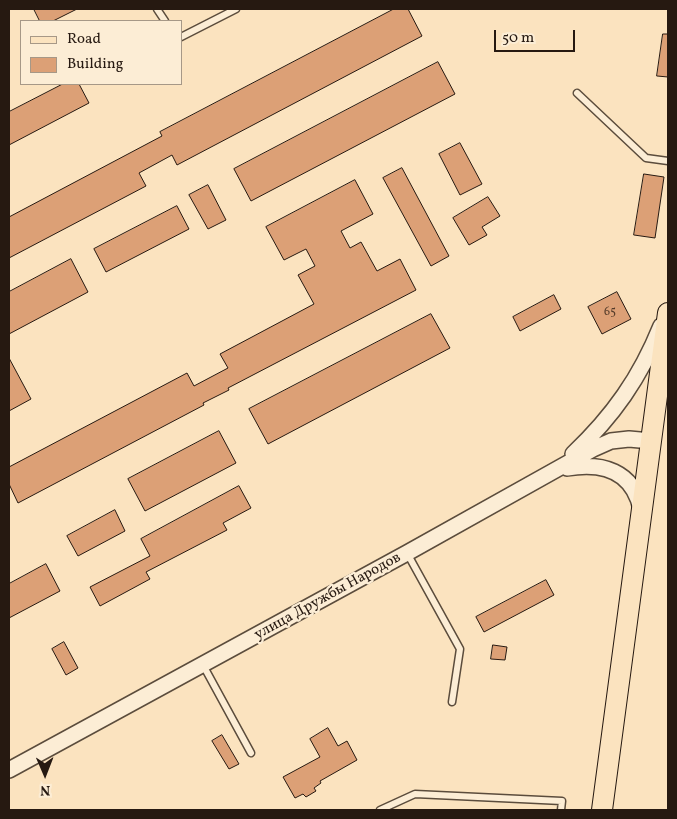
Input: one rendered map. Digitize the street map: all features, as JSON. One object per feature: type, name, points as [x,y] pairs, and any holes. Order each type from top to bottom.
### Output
[{"type":"main road","points":[[602,810],[668,313]]},
{"type":"street","points":[[556,470],[589,439],[616,408],[630,388],[654,344],[668,309]]},
{"type":"street","name":"улица Дружбы Народов","points":[[9,770],[611,441],[629,439],[651,441]]},
{"type":"street","points":[[556,470],[585,465],[607,468],[622,476],[632,487],[639,499],[642,514]]},
{"type":"lane","points":[[157,9],[164,20]]},
{"type":"lane","points":[[182,37],[236,9]]},
{"type":"lane","points":[[576,93],[646,158],[668,161]]},
{"type":"lane","points":[[407,553],[460,650],[452,702]]},
{"type":"lane","points":[[203,665],[251,753]]},
{"type":"lane","points":[[380,810],[415,794],[562,801],[561,810]]},
{"type":"building","points":[[34,9],[77,9],[55,20],[40,20]]},
{"type":"building","points":[[394,9],[408,9],[422,36],[177,165],[172,155],[139,173],[146,186],[9,258],[9,217],[162,136],[160,132]]},
{"type":"building","points":[[663,34],[668,34],[668,77],[657,76]]},
{"type":"building","points":[[438,62],[455,94],[251,201],[234,169]]},
{"type":"building","points":[[61,85],[80,85],[89,103],[9,145],[9,112]]},
{"type":"building","points":[[460,143],[482,184],[460,195],[439,154]]},
{"type":"building","points":[[402,168],[449,256],[431,266],[383,178]]},
{"type":"building","points":[[644,174],[664,177],[655,238],[634,235]]},
{"type":"building","points":[[355,180],[373,214],[341,231],[350,248],[361,242],[377,271],[400,259],[416,290],[228,388],[229,390],[203,403],[204,405],[18,503],[9,484],[9,467],[187,373],[194,386],[228,368],[220,354],[314,304],[298,275],[315,266],[306,249],[284,260],[266,227]]},
{"type":"building","points":[[208,185],[226,220],[208,229],[189,195]]},
{"type":"building","points":[[488,197],[500,216],[482,227],[487,235],[469,245],[453,218]]},
{"type":"building","points":[[177,206],[189,229],[106,272],[94,249]]},
{"type":"building","points":[[71,259],[88,292],[9,334],[9,292]]},
{"type":"building","points":[[617,292],[631,319],[602,334],[588,307]]},
{"type":"building","points":[[554,295],[561,309],[520,331],[513,317]]},
{"type":"building","points":[[431,314],[450,348],[268,444],[249,409]]},
{"type":"building","points":[[9,358],[31,399],[9,411]]},
{"type":"building","points":[[219,431],[236,463],[145,511],[128,479]]},
{"type":"building","points":[[239,486],[251,508],[223,523],[227,530],[146,572],[150,579],[100,606],[90,587],[150,556],[141,539]]},
{"type":"building","points":[[115,510],[125,531],[78,556],[67,536]]},
{"type":"building","points":[[46,564],[60,591],[9,618],[9,584]]},
{"type":"building","points":[[546,580],[554,595],[484,632],[476,617]]},
{"type":"building","points":[[64,642],[78,668],[66,675],[52,649]]},
{"type":"building","points":[[493,645],[507,647],[505,660],[491,659]]},
{"type":"building","points":[[328,728],[338,746],[347,741],[357,760],[320,781],[321,783],[314,788],[316,791],[306,797],[303,794],[295,798],[283,777],[320,757],[310,739]]},
{"type":"building","points":[[222,735],[239,764],[229,769],[212,741]]}]
